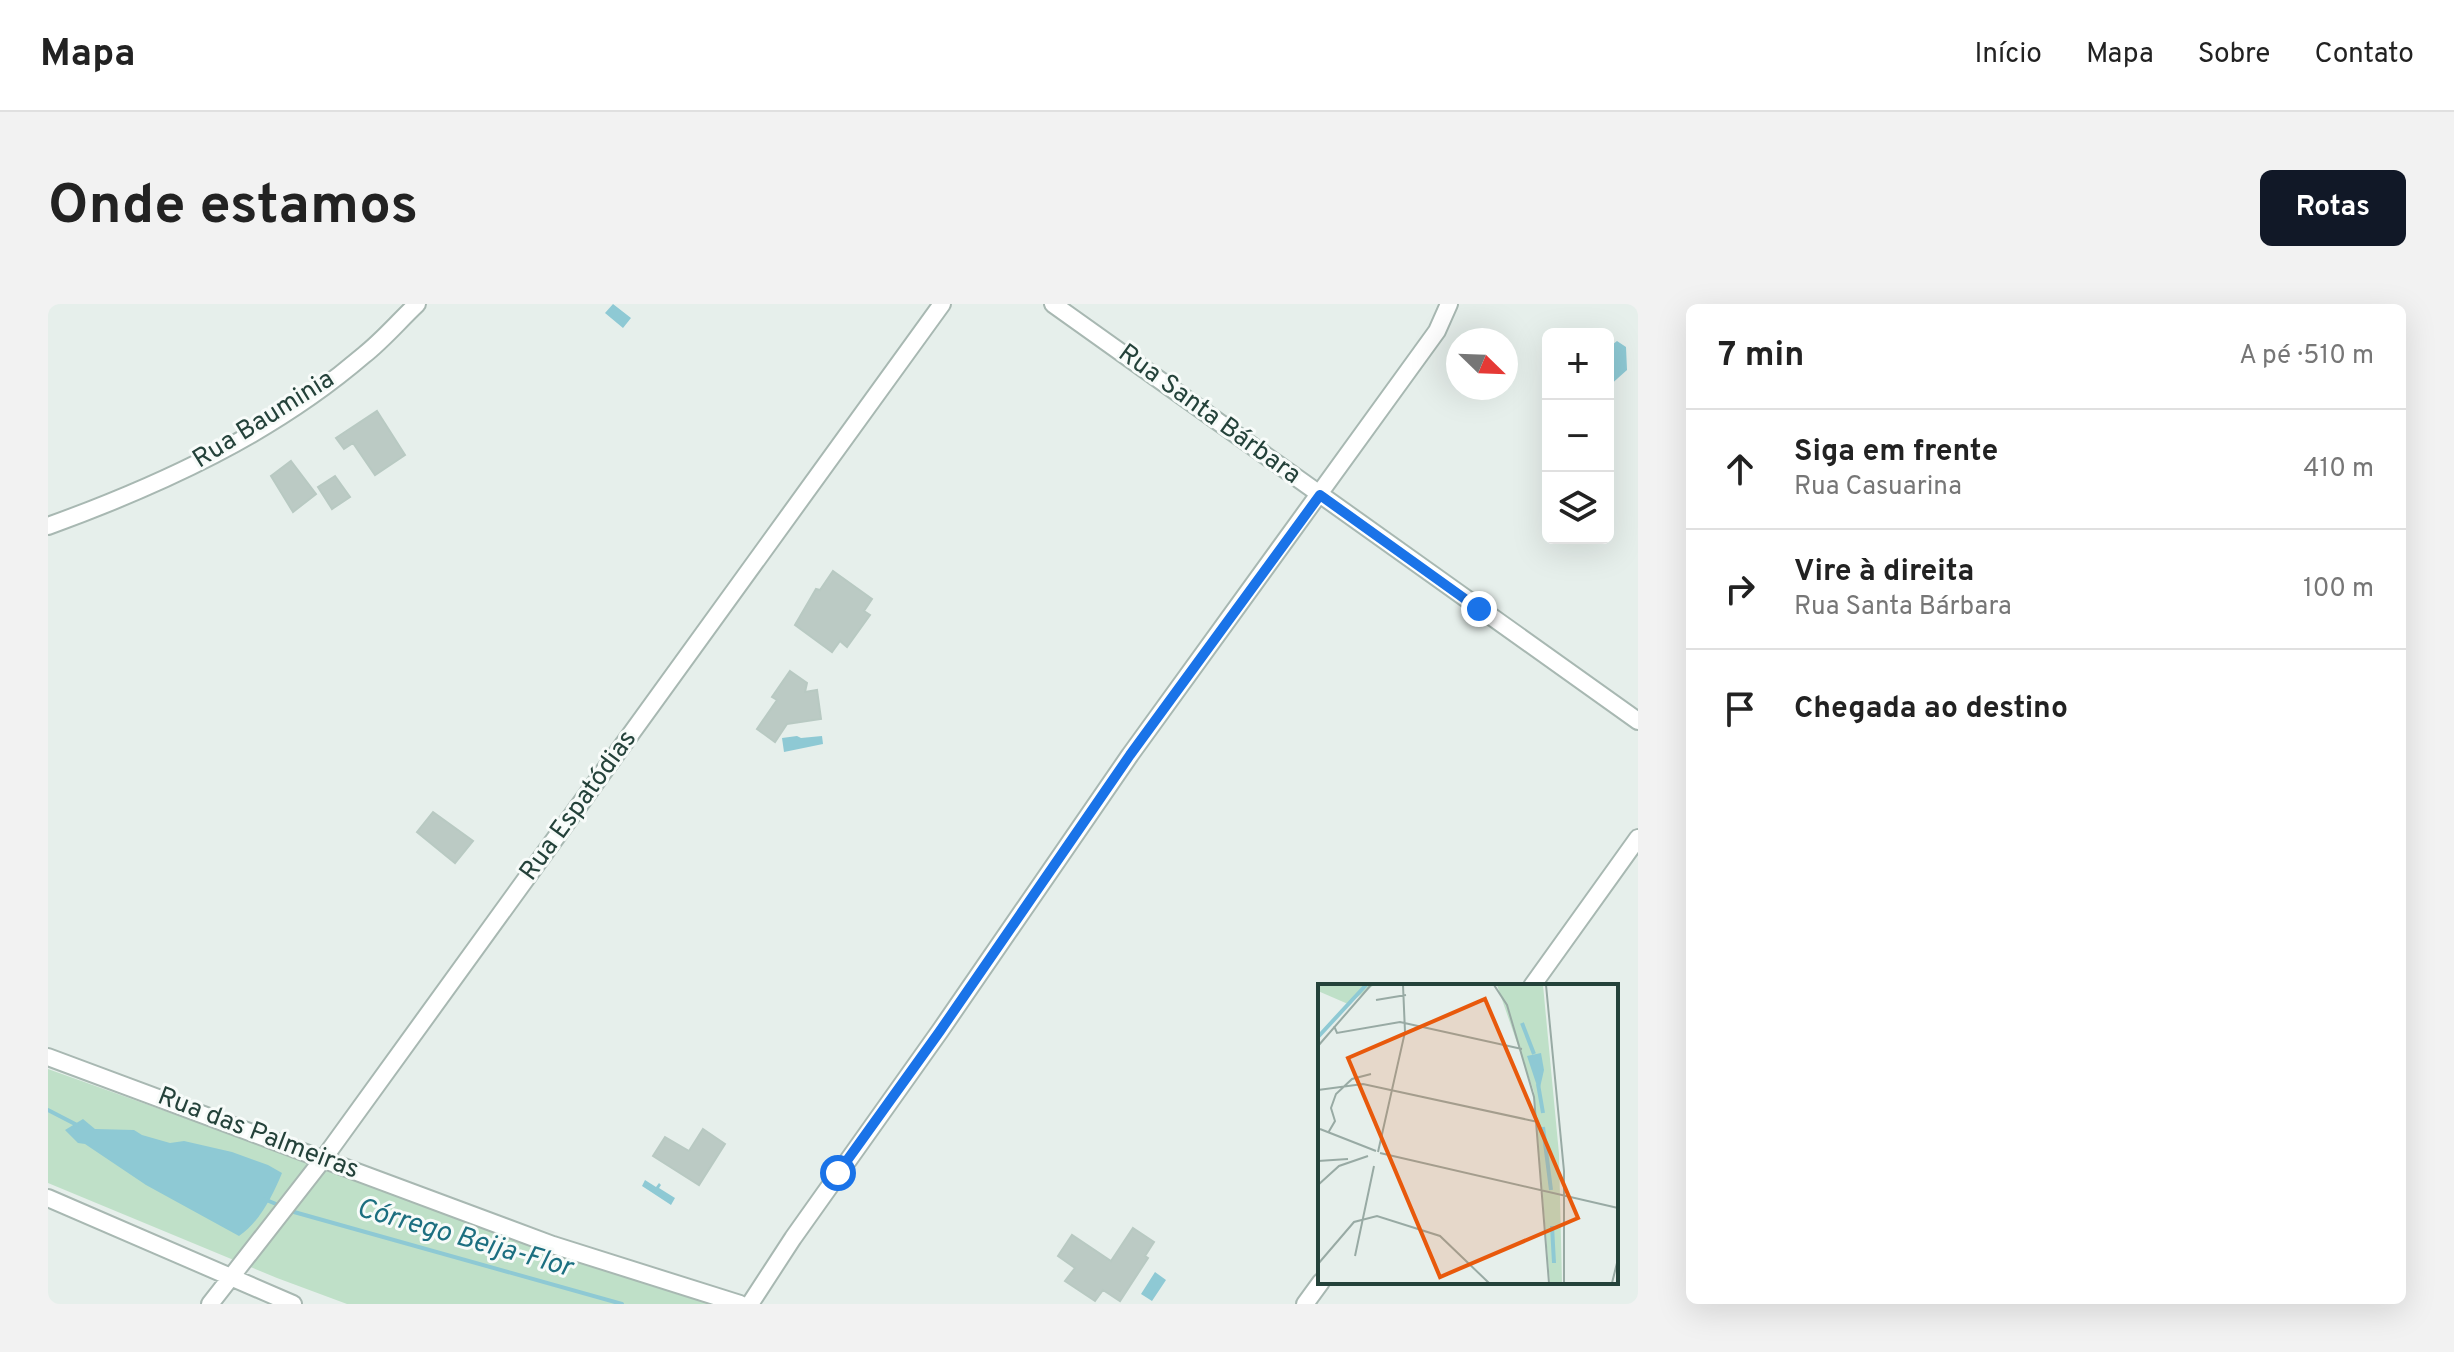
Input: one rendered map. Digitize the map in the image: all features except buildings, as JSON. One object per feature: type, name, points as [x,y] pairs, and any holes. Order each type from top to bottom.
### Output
[{"type":"street","name":"Rua Bauminia","points":[[48,526],[103,506],[215,455],[296,407],[365,355],[417,304]]},
{"type":"street","name":"Rua Espatódias","points":[[210,1304],[324,1158],[942,304]]},
{"type":"street","name":"Rua Santa Bárbara","points":[[1053,304],[1638,721]]},
{"type":"street","points":[[750,1304],[1130,755],[1437,331],[1449,304]]},
{"type":"street","points":[[1533,984],[1638,838]]},
{"type":"street","name":"Rua das Palmeiras","points":[[48,1057],[553,1245],[740,1304]]},
{"type":"street","points":[[48,1198],[293,1304]]},
{"type":"street","points":[[1305,1304],[1320,1284]]},
{"type":"green space","points":[[48,1069],[677,1294],[715,1304],[347,1304],[48,1183]]},
{"type":"water","points":[[613,304],[631,318],[623,328],[605,313]]},
{"type":"water","points":[[1617,341],[1626,347],[1627,370],[1614,382],[1614,343]]},
{"type":"water","points":[[822,736],[823,744],[784,752],[782,738]]},
{"type":"water","points":[[83,1119],[95,1129],[134,1130],[170,1143],[184,1141],[232,1152],[282,1173],[259,1216],[239,1236],[146,1185],[85,1144],[78,1143],[65,1130]]},
{"type":"water","points":[[645,1180],[656,1187],[659,1183],[659,1188],[675,1198],[671,1205],[642,1186]]},
{"type":"water","points":[[1155,1272],[1166,1280],[1152,1301],[1141,1294]]},
{"type":"waterway","name":"Córrego Beija-Flor","points":[[48,1110],[77,1125]]},
{"type":"waterway","name":"Córrego Beija-Flor","points":[[264,1199],[276,1204]]},
{"type":"waterway","name":"Córrego Beija-Flor","points":[[294,1212],[622,1304]]},
{"type":"route","points":[[838,1173],[1130,755],[1320,495],[1479,609]]}]
